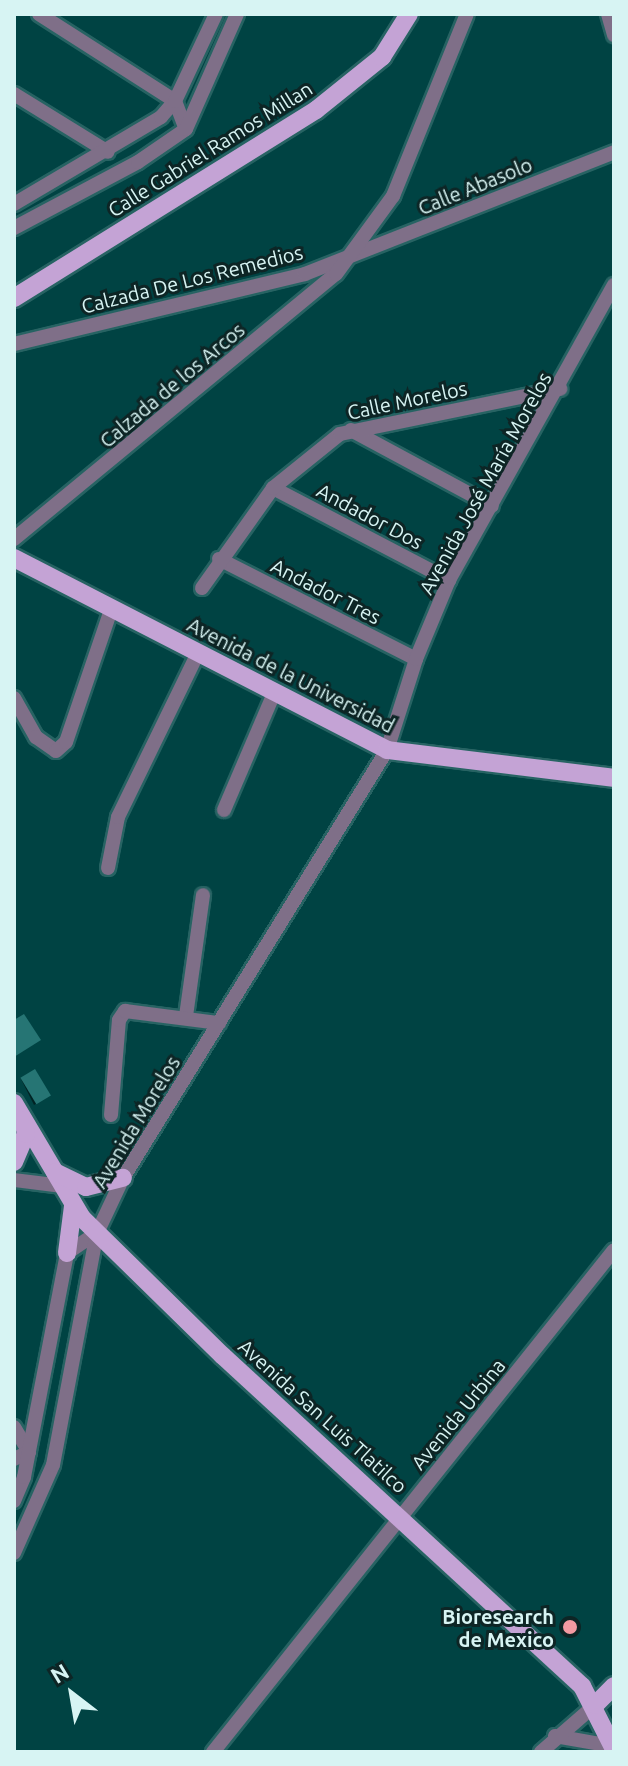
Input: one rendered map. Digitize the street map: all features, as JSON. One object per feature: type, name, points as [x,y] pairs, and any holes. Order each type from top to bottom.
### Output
[{"type":"main road","name":"Calle Gabriel Ramos Millan","points":[[14,298],[316,110],[382,57],[409,14]]},
{"type":"main road","name":"Avenida de la Universidad","points":[[14,558],[387,750],[614,778]]},
{"type":"main road","points":[[14,1162],[26,1134],[18,1111]]},
{"type":"main road","name":"Avenida San Luis Tlatilco","points":[[18,1111],[73,1206],[97,1233],[223,1356],[562,1666],[595,1705],[613,1748]]},
{"type":"main road","points":[[58,1178],[86,1187],[123,1178]]},
{"type":"main road","points":[[67,1253],[73,1206]]},
{"type":"main road","points":[[595,1705],[614,1686]]},
{"type":"street","points":[[39,14],[175,101],[201,103]]},
{"type":"street","points":[[18,197],[108,152],[161,117],[175,101],[215,18],[200,14]]},
{"type":"street","points":[[14,228],[138,162],[186,129],[201,103],[237,14]]},
{"type":"street","points":[[351,255],[393,196],[435,81],[467,14]]},
{"type":"street","points":[[608,14],[614,35]]},
{"type":"street","points":[[14,94],[108,152]]},
{"type":"street","points":[[175,101],[186,129]]},
{"type":"street","name":"Calle Abasolo","points":[[351,255],[614,152]]},
{"type":"street","name":"Calzada De Los Remedios","points":[[14,344],[305,274],[351,255]]},
{"type":"street","name":"Calzada de los Arcos","points":[[14,539],[325,284],[351,255]]},
{"type":"street","name":"Avenida José María Morelos","points":[[387,750],[416,659],[449,580],[560,389],[614,285]]},
{"type":"street","name":"Calle Morelos","points":[[202,588],[219,559],[273,488],[329,440],[351,430],[560,389]]},
{"type":"street","points":[[351,430],[492,506]]},
{"type":"street","name":"Andador Dos","points":[[273,488],[449,580]]},
{"type":"street","name":"Andador Tres","points":[[219,559],[416,659]]},
{"type":"street","points":[[14,698],[36,737],[56,751],[66,742],[111,610]]},
{"type":"street","points":[[108,868],[118,817],[198,653]]},
{"type":"street","points":[[224,810],[275,691]]},
{"type":"street","name":"Avenida Morelos","points":[[14,1553],[53,1465],[97,1233],[123,1178],[387,750]]},
{"type":"street","points":[[186,1016],[203,895]]},
{"type":"street","points":[[111,1115],[121,1015],[130,1010],[219,1023]]},
{"type":"street","points":[[14,1180],[58,1178]]},
{"type":"street","points":[[14,1501],[29,1452],[67,1253],[97,1233]]},
{"type":"street","name":"Avenida Urbina","points":[[213,1752],[614,1250]]},
{"type":"street","points":[[14,1427],[29,1452]]},
{"type":"street","points":[[14,1459],[29,1452]]},
{"type":"street","points":[[541,1752],[555,1736],[595,1705]]},
{"type":"street","points":[[555,1736],[613,1748]]},
{"type":"building","points":[[24,1014],[41,1040],[14,1057],[14,1020]]},
{"type":"building","points":[[35,1069],[51,1096],[36,1104],[20,1078]]},
{"type":"place","name":"Bioresearch de Mexico","points":[[570,1627]]}]
